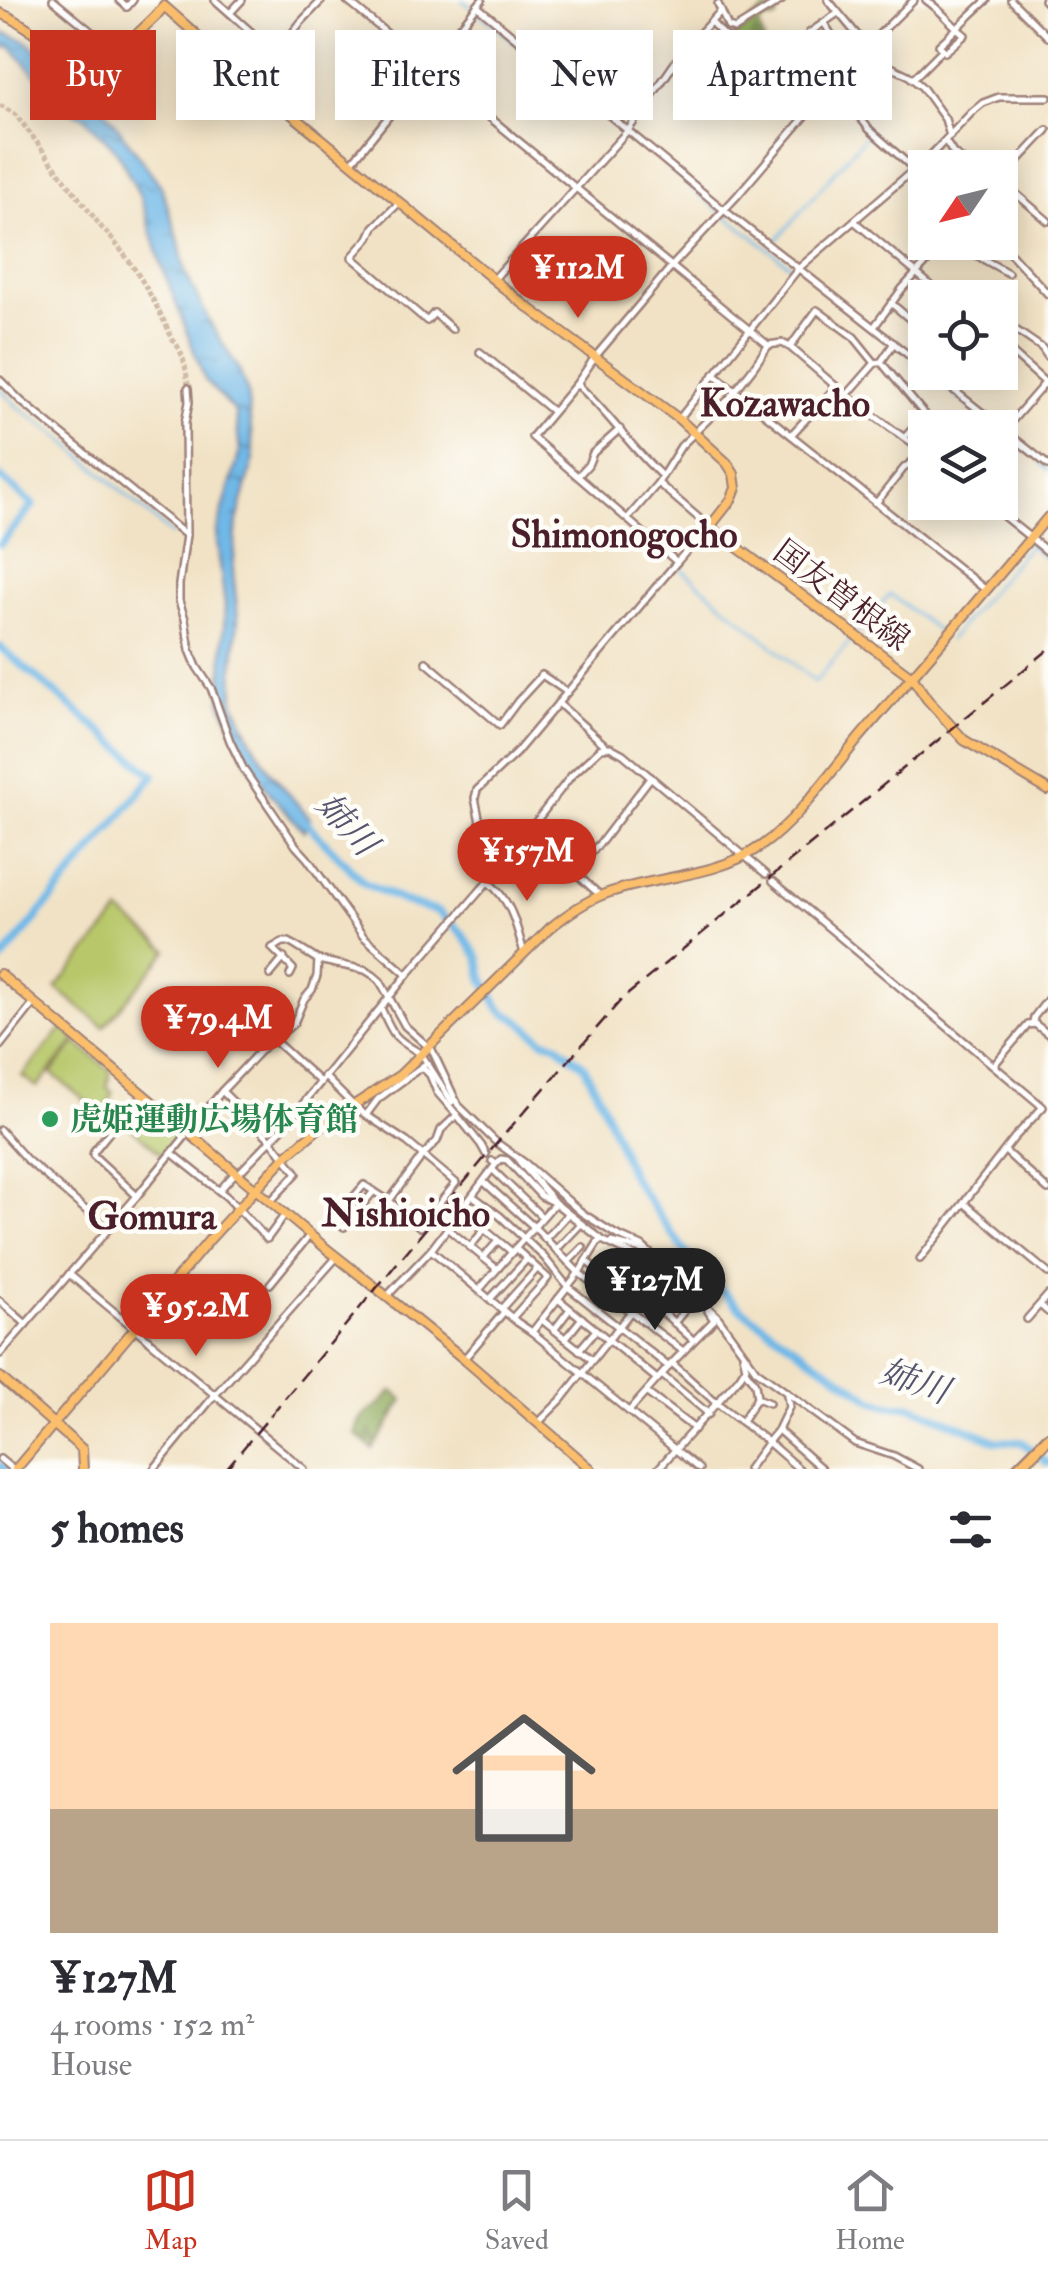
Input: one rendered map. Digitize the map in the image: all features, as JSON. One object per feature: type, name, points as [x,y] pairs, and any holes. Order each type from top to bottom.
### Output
[{"type":"highway","points":[[1017,1469],[1048,1438]]},
{"type":"main road","points":[[142,30],[162,3],[193,30]]},
{"type":"main road","points":[[0,13],[30,30]]},
{"type":"main road","points":[[300,120],[494,280],[679,419],[726,463],[734,474],[736,488],[710,527]]},
{"type":"main road","points":[[14,1469],[286,1156],[319,1128],[400,1075],[566,915],[626,888],[716,869],[764,844],[790,820],[1048,517]]},
{"type":"main road","name":"国友曽根線","points":[[710,527],[912,677],[926,699],[964,740],[1048,790]]},
{"type":"main road","points":[[0,974],[464,1359],[587,1468]]},
{"type":"main road","points":[[0,1376],[82,1449],[83,1469]]},
{"type":"street","points":[[53,0],[89,30]]},
{"type":"street","points":[[118,0],[127,7],[133,0]]},
{"type":"street","points":[[215,0],[250,30]]},
{"type":"street","points":[[230,13],[242,0]]},
{"type":"street","points":[[296,30],[322,0]]},
{"type":"street","points":[[346,0],[382,30]]},
{"type":"street","points":[[466,0],[908,354]]},
{"type":"street","points":[[458,30],[482,0]]},
{"type":"street","points":[[719,4],[728,27],[735,29],[782,0]]},
{"type":"street","points":[[828,0],[853,30]]},
{"type":"street","points":[[883,30],[914,0]]},
{"type":"street","points":[[914,79],[943,50],[965,35],[926,0]]},
{"type":"street","points":[[958,29],[987,0]]},
{"type":"street","points":[[1011,0],[1045,29],[1048,37]]},
{"type":"street","points":[[494,280],[627,131],[719,4]]},
{"type":"street","points":[[824,23],[838,45],[823,57],[808,36],[824,23],[838,13]]},
{"type":"street","points":[[710,21],[718,30]]},
{"type":"street","points":[[892,68],[922,87],[945,119],[952,150]]},
{"type":"street","points":[[936,150],[983,103],[999,97],[1048,96]]},
{"type":"street","points":[[352,162],[386,120]]},
{"type":"street","points":[[491,120],[749,330],[768,344],[790,347],[847,396],[908,440]]},
{"type":"street","points":[[678,562],[532,437],[595,357],[803,120]]},
{"type":"street","points":[[863,120],[908,159]]},
{"type":"street","points":[[1048,130],[1000,180],[1048,221]]},
{"type":"street","points":[[679,419],[800,268],[908,178]]},
{"type":"street","points":[[400,202],[374,227],[352,257],[427,321],[434,313],[452,329]]},
{"type":"street","points":[[854,221],[925,280]]},
{"type":"street","points":[[874,327],[929,260]]},
{"type":"street","points":[[985,260],[1008,273]]},
{"type":"street","points":[[1017,260],[1048,294]]},
{"type":"street","points":[[891,303],[908,318]]},
{"type":"street","points":[[790,347],[817,310],[854,337],[926,415],[905,437]]},
{"type":"street","points":[[1018,331],[1048,356]]},
{"type":"street","points":[[847,396],[894,342]]},
{"type":"street","points":[[628,518],[682,446],[754,368],[768,344]]},
{"type":"street","points":[[480,352],[552,412]]},
{"type":"street","points":[[1018,358],[1046,384],[1018,414]]},
{"type":"street","points":[[714,374],[986,590]]},
{"type":"street","points":[[0,380],[186,535]]},
{"type":"street","points":[[504,863],[485,846],[475,798],[477,790],[516,753],[710,527],[660,480],[578,382]]},
{"type":"street","points":[[791,435],[836,387]]},
{"type":"street","points":[[188,388],[186,535],[179,601],[197,667],[211,688],[244,770],[364,936],[407,975]]},
{"type":"street","points":[[954,390],[980,410]]},
{"type":"street","points":[[578,476],[593,453],[620,429]]},
{"type":"street","points":[[1018,440],[1048,465]]},
{"type":"street","points":[[876,503],[908,465]]},
{"type":"street","points":[[1008,520],[1048,552]]},
{"type":"street","points":[[426,662],[500,725],[542,675],[567,692]]},
{"type":"street","points":[[558,703],[766,874]]},
{"type":"street","points":[[220,1191],[290,1120],[389,996],[504,863],[571,776],[606,746]]},
{"type":"street","points":[[526,834],[570,874],[610,832],[651,777]]},
{"type":"street","points":[[573,871],[601,896]]},
{"type":"street","points":[[773,881],[1045,1104],[920,1258]]},
{"type":"street","points":[[488,882],[508,903],[522,955]]},
{"type":"street","points":[[290,975],[294,968],[272,948],[283,942],[318,960],[365,970],[380,982],[405,1026],[430,1045],[448,1082],[447,1091],[457,1115]]},
{"type":"street","points":[[270,975],[284,958]]},
{"type":"street","points":[[0,1354],[222,1092],[274,1038],[294,1023],[312,990],[318,960]]},
{"type":"street","points":[[222,993],[354,1106],[456,1183],[420,1227],[388,1201],[364,1185],[335,1219],[344,1227],[374,1192]]},
{"type":"street","points":[[1033,1023],[1048,999]]},
{"type":"street","points":[[0,1046],[34,1003]]},
{"type":"street","points":[[381,1008],[398,1042],[418,1052]]},
{"type":"street","points":[[994,1065],[1033,1023]]},
{"type":"street","points":[[1033,1023],[1048,1034]]},
{"type":"street","points":[[424,1062],[458,1105],[500,1146],[582,1213],[642,1246],[704,1303],[756,1370],[855,1443],[918,1469]]},
{"type":"street","points":[[424,1062],[438,1092],[486,1154]]},
{"type":"street","points":[[366,1115],[378,1099],[424,1062]]},
{"type":"street","points":[[222,1092],[286,1156],[297,1173],[271,1200]]},
{"type":"street","points":[[388,1201],[437,1141],[440,1130],[457,1115]]},
{"type":"street","points":[[119,1120],[94,1155],[137,1196]]},
{"type":"street","points":[[4,1133],[108,1229]]},
{"type":"street","points":[[1004,1151],[1048,1190]]},
{"type":"street","points":[[172,1153],[220,1191],[268,1239],[286,1213]]},
{"type":"street","points":[[514,1155],[555,1203],[600,1239],[642,1259],[689,1305],[674,1323]]},
{"type":"street","points":[[381,1291],[431,1250],[493,1165],[501,1160],[507,1160],[542,1196],[555,1203]]},
{"type":"street","points":[[493,1165],[542,1217]]},
{"type":"street","points":[[484,1182],[579,1273],[682,1350]]},
{"type":"street","points":[[472,1196],[524,1238],[568,1286],[799,1469]]},
{"type":"street","points":[[479,1290],[555,1203]]},
{"type":"street","points":[[964,1203],[1048,1273]]},
{"type":"street","points":[[461,1210],[548,1278],[512,1318]]},
{"type":"street","points":[[546,1239],[568,1214]]},
{"type":"street","points":[[556,1250],[581,1224]]},
{"type":"street","points":[[448,1228],[497,1269]]},
{"type":"street","points":[[470,1247],[484,1230]]},
{"type":"street","points":[[270,1284],[310,1235]]},
{"type":"street","points":[[600,1239],[648,1252]]},
{"type":"street","points":[[532,1332],[579,1273],[600,1239]]},
{"type":"street","points":[[483,1258],[498,1241]]},
{"type":"street","points":[[568,1262],[583,1247]]},
{"type":"street","points":[[431,1250],[699,1469]]},
{"type":"street","points":[[154,1469],[337,1256]]},
{"type":"street","points":[[490,1299],[527,1259]]},
{"type":"street","points":[[586,1261],[638,1302]]},
{"type":"street","points":[[464,1359],[538,1269]]},
{"type":"street","points":[[69,1274],[304,1469]]},
{"type":"street","points":[[658,1276],[696,1296]]},
{"type":"street","points":[[538,1423],[658,1276]]},
{"type":"street","points":[[643,1295],[693,1340]]},
{"type":"street","points":[[1027,1320],[1048,1295]]},
{"type":"street","points":[[558,1299],[709,1414]]},
{"type":"street","points":[[0,1300],[26,1324]]},
{"type":"street","points":[[630,1410],[714,1320],[704,1303]]},
{"type":"street","points":[[1040,1305],[1048,1312]]},
{"type":"street","points":[[554,1330],[570,1309]]},
{"type":"street","points":[[565,1339],[582,1318]]},
{"type":"street","points":[[542,1320],[591,1359]]},
{"type":"street","points":[[579,1350],[596,1330]]},
{"type":"street","points":[[741,1348],[745,1370],[755,1384],[756,1398],[742,1421]]},
{"type":"street","points":[[658,1469],[745,1370]]},
{"type":"street","points":[[748,1469],[778,1430],[789,1407],[787,1392]]},
{"type":"street","points":[[646,1393],[694,1429]]},
{"type":"street","points":[[756,1398],[769,1403]]},
{"type":"street","points":[[778,1430],[822,1469]]},
{"type":"street","points":[[0,1460],[14,1469]]},
{"type":"green space","points":[[766,10],[778,12],[776,19],[763,20],[760,30],[743,30],[752,24],[751,20]]},
{"type":"green space","points":[[120,912],[168,950],[104,1027],[56,988]]},
{"type":"green space","points":[[62,1028],[76,1040],[37,1087],[22,1076]]},
{"type":"green space","points":[[76,1043],[111,1071],[107,1087],[112,1097],[107,1103],[112,1108],[108,1112],[100,1113],[51,1073]]},
{"type":"green space","points":[[140,1098],[181,1133],[163,1156],[121,1119],[134,1110],[132,1107]]},
{"type":"green space","points":[[393,1391],[404,1400],[373,1449],[356,1435],[359,1422]]},
{"type":"water","points":[[0,32],[25,40],[30,44],[30,68],[11,47],[0,47]]},
{"type":"water","points":[[87,120],[112,120],[161,186],[185,272],[247,391],[254,459],[237,521],[233,571],[238,619],[234,702],[271,772],[310,819],[304,831],[247,761],[221,701],[225,605],[216,534],[240,451],[235,412],[205,380],[140,196],[116,150]]},
{"type":"waterway","points":[[462,0],[516,43]]},
{"type":"waterway","points":[[774,243],[868,133]]},
{"type":"waterway","points":[[665,165],[792,267]]},
{"type":"waterway","points":[[0,389],[172,535]]},
{"type":"waterway","points":[[949,390],[974,410]]},
{"type":"waterway","points":[[1040,462],[1048,470]]},
{"type":"waterway","points":[[0,477],[33,505],[0,544]]},
{"type":"waterway","points":[[949,640],[1032,542]]},
{"type":"waterway","points":[[1031,543],[1048,557]]},
{"type":"waterway","points":[[678,566],[815,682],[853,638]]},
{"type":"waterway","points":[[858,632],[890,594],[943,635]]},
{"type":"waterway","points":[[0,647],[151,773]]},
{"type":"waterway","points":[[0,962],[154,775]]},
{"type":"waterway","name":"姉川","points":[[301,817],[364,883],[438,912],[461,932],[479,958],[483,978],[499,1008],[584,1066],[632,1177],[693,1263],[742,1310],[874,1401],[911,1406],[996,1441],[1022,1442],[1048,1463]]},
{"type":"waterway","points":[[0,1465],[5,1469]]},
{"type":"tunnel","points":[[0,105],[16,115],[133,267],[180,350],[188,388]]},
{"type":"railway","points":[[226,1469],[622,999],[1048,650]]},
{"type":"place","name":"虎姫運動広場体育館","points":[[50,1119]]},
{"type":"district","name":"Kozawacho","points":[[785,403]]},
{"type":"district","name":"Shimonogocho","points":[[624,534]]},
{"type":"district","name":"Nishioicho","points":[[406,1213]]},
{"type":"district","name":"Gomura","points":[[152,1216]]}]
